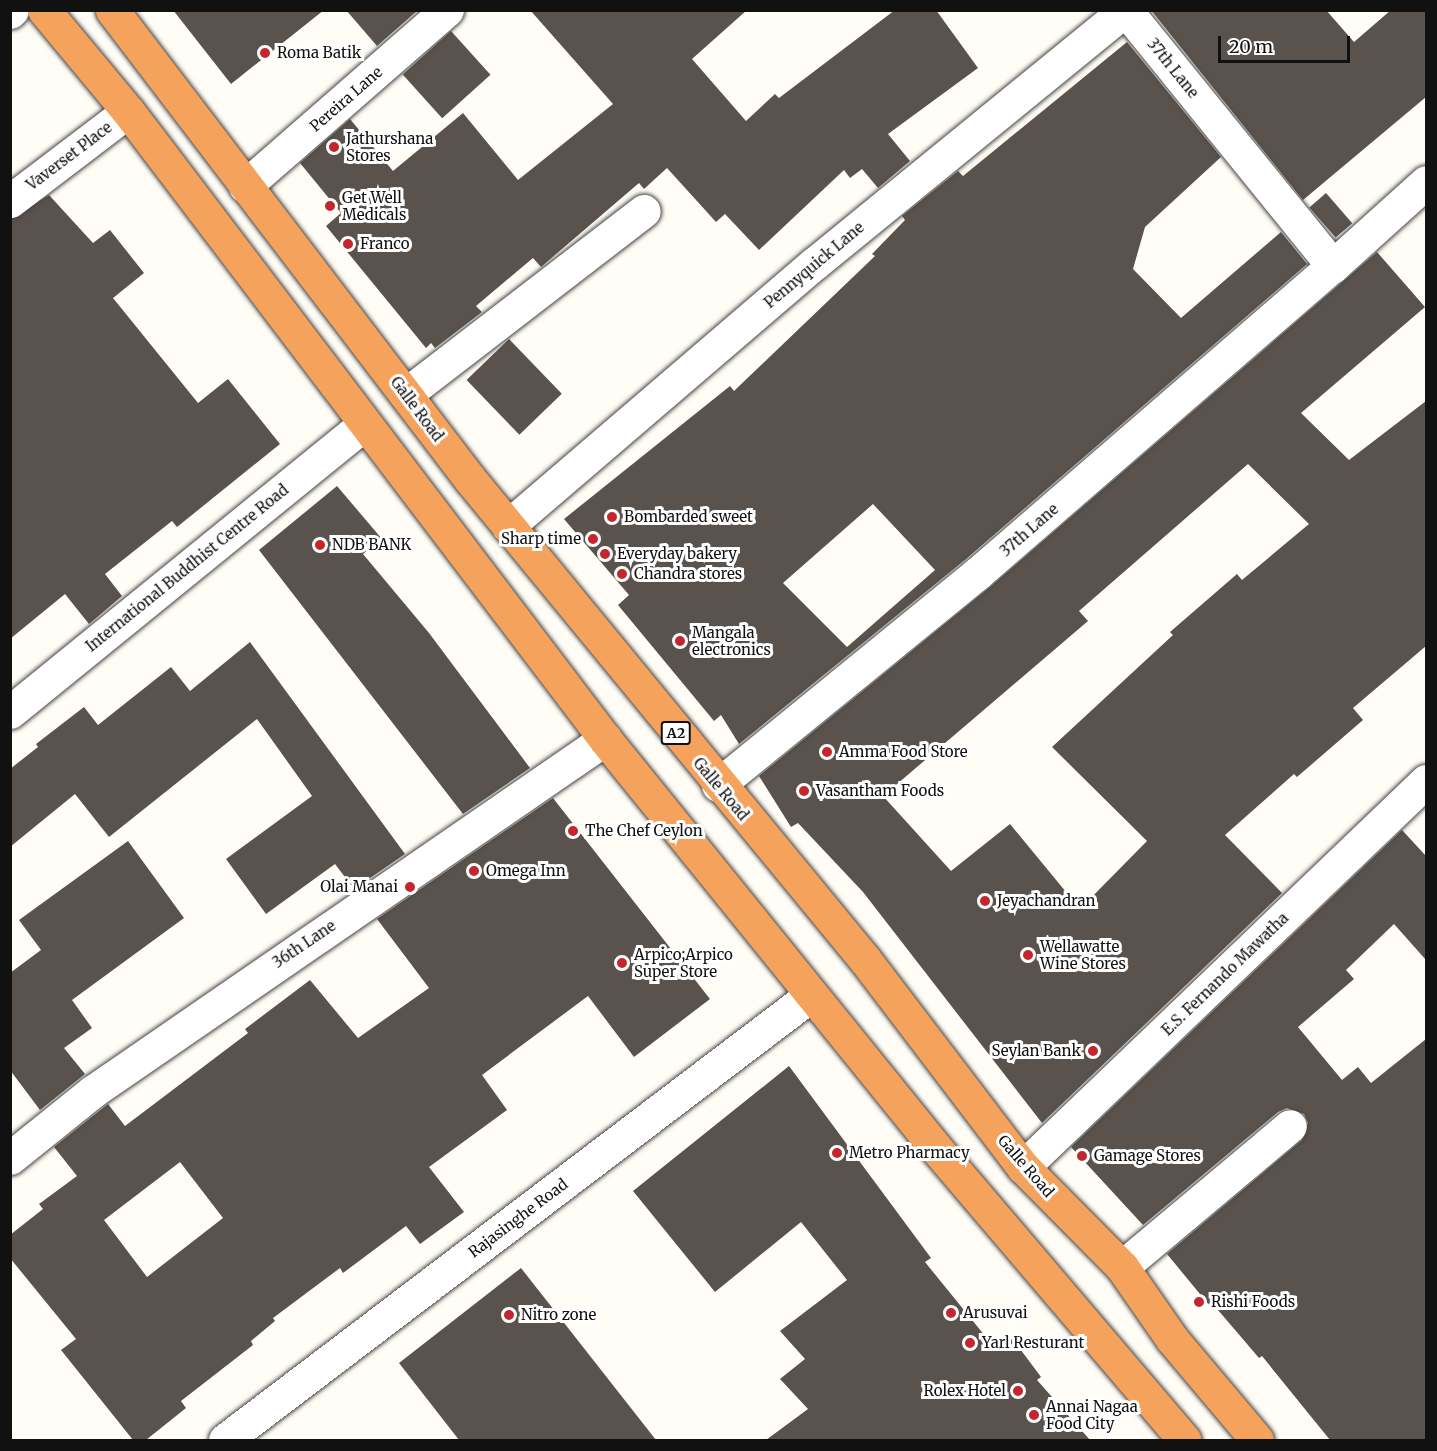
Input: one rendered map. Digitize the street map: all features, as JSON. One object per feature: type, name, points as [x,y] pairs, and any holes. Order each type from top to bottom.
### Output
[{"type":"highway","points":[[44,10],[128,111],[605,740],[810,996],[1063,1302],[1184,1440]]},
{"type":"highway","name":"Galle Road","points":[[112,10],[508,526],[718,785],[866,961],[1023,1167],[1122,1267],[1172,1339],[1257,1440]]},
{"type":"street","name":"Pereira Lane","points":[[245,186],[447,10]]},
{"type":"street","name":"37th Lane","points":[[1126,10],[1333,266]]},
{"type":"street","name":"Pennyquick Lane","points":[[508,526],[815,263],[1126,10]]},
{"type":"street","name":"Vaverset Place","points":[[10,201],[128,111]]},
{"type":"street","name":"37th Lane","points":[[718,785],[978,573],[1333,266],[1426,182]]},
{"type":"street","points":[[406,394],[644,212]]},
{"type":"street","name":"International Buddhist Centre Road","points":[[10,712],[364,424]]},
{"type":"street","name":"36th Lane","points":[[10,1158],[102,1085],[605,740]]},
{"type":"street","name":"E.S. Fernando Mawatha","points":[[1023,1167],[1426,781]]},
{"type":"street","name":"Rajasinghe Road","points":[[225,1440],[810,996]]},
{"type":"street","points":[[1122,1267],[1290,1126]]},
{"type":"building","points":[[173,10],[324,10],[231,84]]},
{"type":"building","points":[[346,10],[418,10],[377,46]]},
{"type":"building","points":[[530,10],[747,10],[692,59],[746,121],[775,94],[779,98],[895,10],[936,10],[978,68],[888,134],[910,161],[878,188],[862,169],[850,178],[844,170],[759,250],[725,214],[716,222],[667,168],[644,189],[639,183],[541,267],[533,258],[476,306],[482,312],[435,348],[431,343],[426,348],[326,226],[341,213],[300,163],[350,119],[393,171],[463,113],[518,180],[613,104]]},
{"type":"building","points":[[1151,10],[1326,10],[1354,42],[1391,10],[1426,10],[1426,97],[1303,200]]},
{"type":"building","points":[[451,31],[490,75],[442,118],[403,74]]},
{"type":"building","points":[[1127,42],[1221,157],[1145,227],[1133,269],[1181,318],[1281,232],[1307,264],[966,559],[739,744],[721,715],[714,721],[618,605],[629,595],[564,519],[730,386],[734,391],[875,256],[872,254],[905,220],[902,216],[958,171],[963,176]],"holes":[[[873,504],[935,570],[847,647],[783,583]]]},
{"type":"building","points":[[1326,193],[1352,223],[1336,238],[1309,207]]},
{"type":"building","points":[[49,195],[93,243],[110,230],[144,273],[113,298],[198,403],[228,379],[280,444],[177,527],[172,521],[105,574],[122,596],[89,624],[65,594],[10,639],[10,219]]},
{"type":"building","points":[[1377,252],[1425,307],[1301,413],[1349,460],[1426,401],[1426,646],[1353,708],[1363,720],[1297,777],[1294,774],[1225,835],[1282,893],[1042,1123],[863,892],[798,823],[791,827],[759,776],[990,587]],"holes":[[[1248,464],[1309,524],[1242,580],[1237,574],[1170,632],[1173,635],[1052,747],[1147,841],[1080,909],[1010,824],[951,871],[883,796],[1088,621],[1079,611]]]},
{"type":"building","points":[[509,339],[562,394],[519,435],[467,380]]},
{"type":"building","points":[[337,486],[382,539],[363,554],[429,633],[530,768],[463,814],[259,550]]},
{"type":"building","points":[[250,642],[405,854],[354,889],[335,864],[266,914],[226,859],[312,796],[257,719],[109,837],[75,794],[10,847],[10,769],[38,747],[36,744],[84,707],[98,725],[171,667],[190,691]]},
{"type":"building","points":[[553,798],[710,999],[634,1057],[588,996],[482,1075],[507,1110],[429,1167],[464,1212],[420,1244],[406,1226],[343,1273],[340,1268],[273,1318],[275,1321],[251,1341],[253,1345],[181,1401],[186,1408],[146,1440],[133,1440],[61,1350],[76,1339],[10,1258],[10,1235],[43,1209],[39,1204],[77,1176],[54,1147],[108,1104],[125,1126],[248,1033],[245,1029],[310,980],[358,1038],[429,988],[377,919]],"holes":[[[180,1162],[223,1218],[147,1277],[104,1220]]]},
{"type":"building","points":[[1402,830],[1426,856],[1426,960],[1394,924],[1346,970],[1354,979],[1298,1027],[1342,1080],[1358,1067],[1371,1083],[1426,1039],[1426,1440],[1330,1440],[1262,1356],[1259,1358],[1212,1303],[1209,1305],[1167,1254],[1302,1140],[1308,1123],[1304,1114],[1287,1108],[1278,1112],[1143,1225],[1071,1147]]},
{"type":"building","points":[[128,841],[184,918],[72,1000],[92,1028],[64,1048],[85,1074],[40,1110],[10,1070],[10,973],[41,950],[19,920]]},
{"type":"building","points":[[789,1066],[931,1258],[925,1262],[994,1347],[1009,1334],[1041,1377],[1037,1380],[1090,1440],[766,1440],[808,1409],[780,1379],[805,1359],[780,1331],[847,1280],[801,1222],[715,1292],[633,1191]]},
{"type":"building","name":"Nitro zone","points":[[521,1268],[656,1440],[459,1440],[399,1363]]},
{"type":"place","name":"Roma Batik","points":[[265,53]]},
{"type":"place","name":"Jathurshana Stores","points":[[334,147]]},
{"type":"place","name":"Get Well Medicals","points":[[330,206]]},
{"type":"place","name":"Franco","points":[[348,244]]},
{"type":"place","name":"Bombarded sweet","points":[[612,517]]},
{"type":"place","name":"Sharp time","points":[[593,539]]},
{"type":"place","name":"NDB BANK","points":[[320,545]]},
{"type":"place","name":"Everyday bakery","points":[[605,554]]},
{"type":"place","name":"Chandra stores","points":[[622,574]]},
{"type":"place","name":"Mangala electronics","points":[[680,641]]},
{"type":"place","name":"Amma Food Store","points":[[827,752]]},
{"type":"place","name":"Vasantham Foods","points":[[804,791]]},
{"type":"place","name":"The Chef Ceylon","points":[[573,831]]},
{"type":"place","name":"Omega Inn","points":[[474,871]]},
{"type":"place","name":"Olai Manai","points":[[410,887]]},
{"type":"place","name":"Jeyachandran","points":[[985,901]]},
{"type":"place","name":"Wellawatte Wine Stores","points":[[1028,955]]},
{"type":"place","name":"Arpico;Arpico Super Store","points":[[622,963]]},
{"type":"place","name":"Seylan Bank","points":[[1093,1051]]},
{"type":"place","name":"Metro Pharmacy","points":[[837,1153]]},
{"type":"place","name":"Gamage Stores","points":[[1082,1156]]},
{"type":"place","name":"Rishi Foods","points":[[1199,1302]]},
{"type":"place","name":"Arusuvai","points":[[951,1313]]},
{"type":"place","name":"Nitro zone","points":[[509,1315]]},
{"type":"place","name":"Yarl Resturant","points":[[970,1343]]},
{"type":"place","name":"Rolex Hotel","points":[[1018,1391]]},
{"type":"place","name":"Annai Nagaa Food City","points":[[1034,1415]]}]
